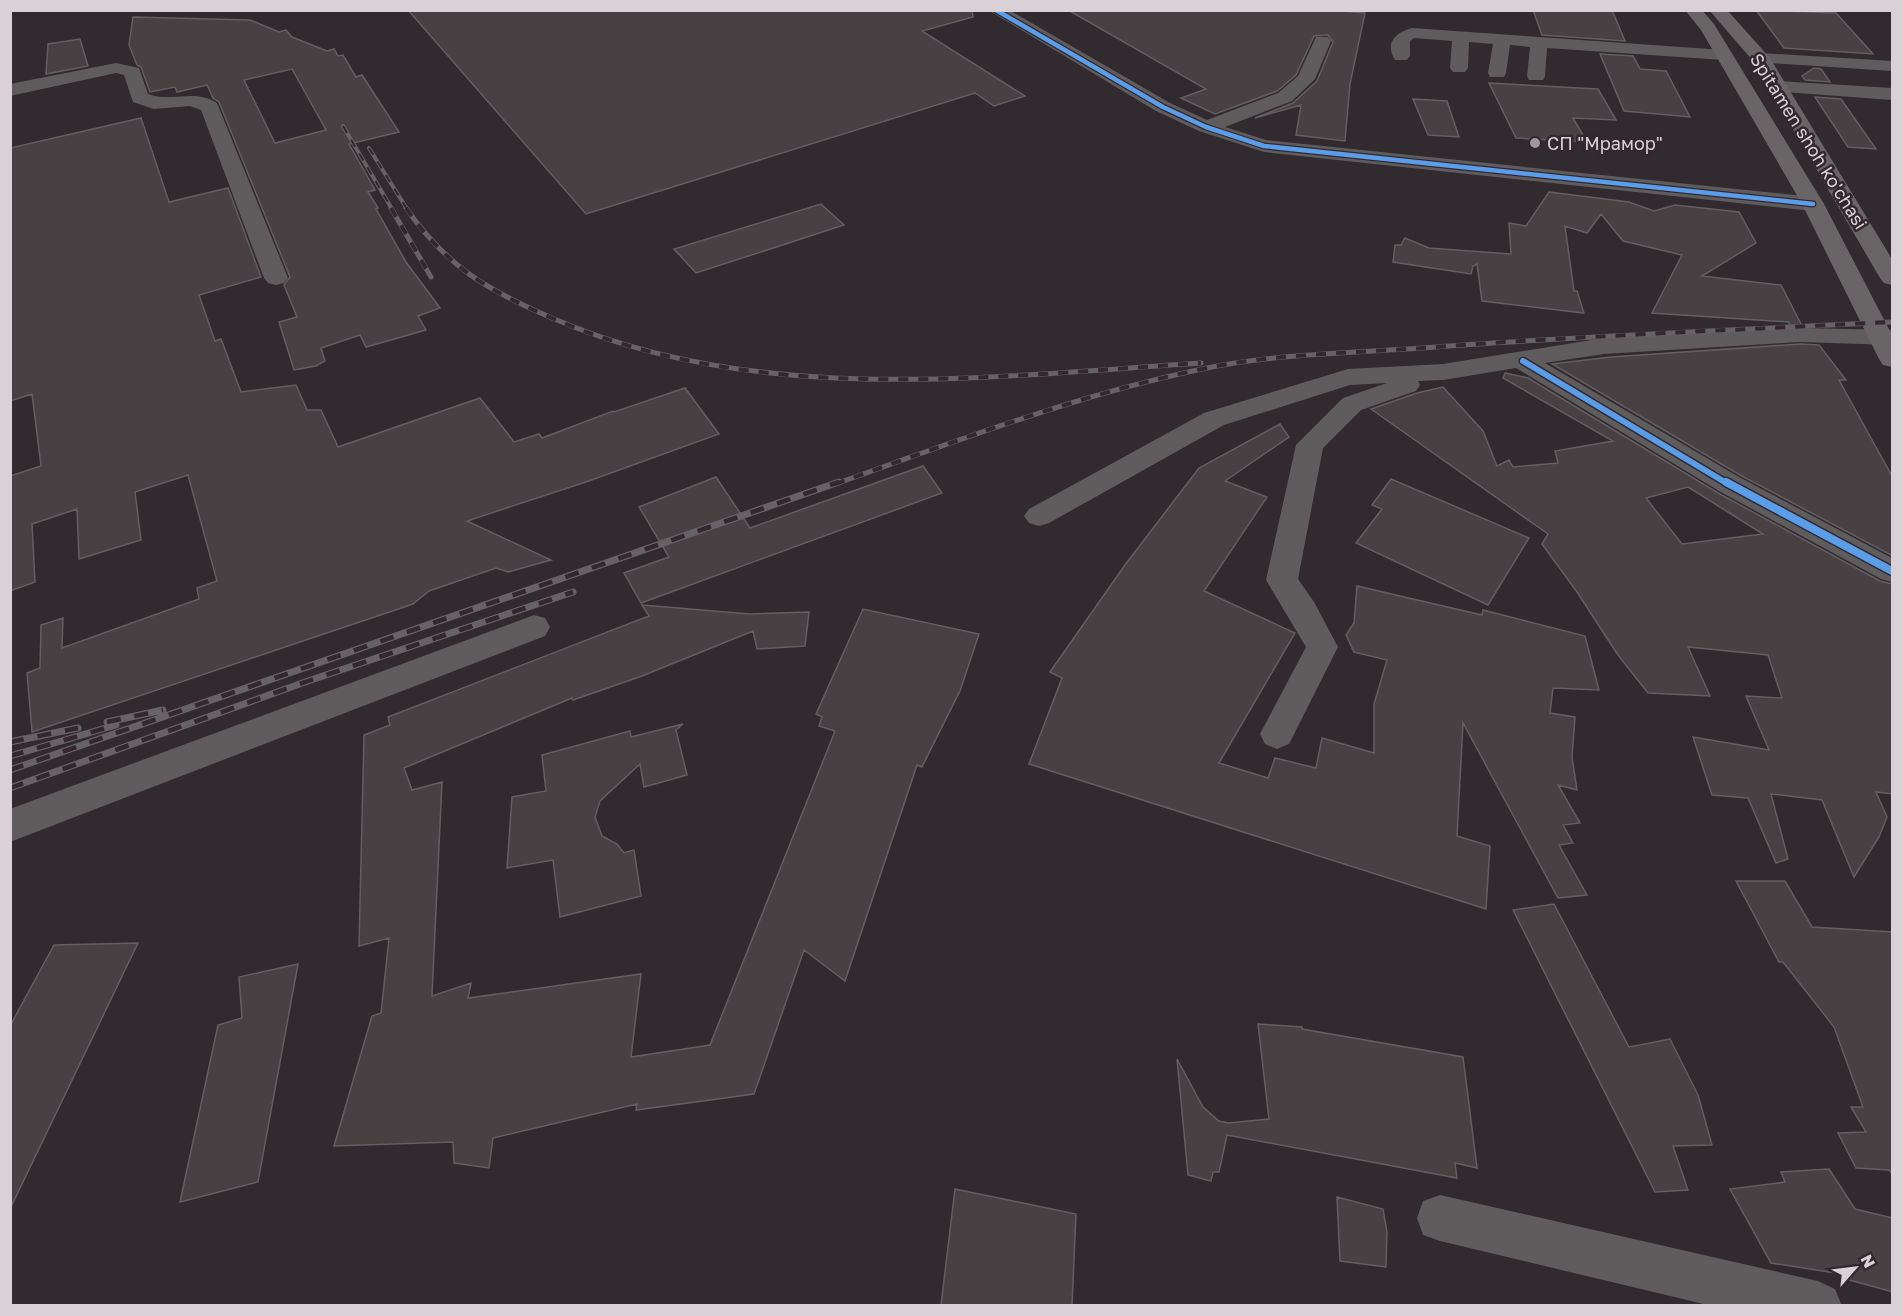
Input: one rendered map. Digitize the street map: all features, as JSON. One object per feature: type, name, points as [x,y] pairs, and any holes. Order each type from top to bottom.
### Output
[{"type":"main road","name":"Spitamen shoh ko'chasi","points":[[1693,10],[1708,28],[1813,204],[1886,338],[1893,359]]},
{"type":"main road","name":"Spitamen shoh ko'chasi","points":[[1717,10],[1761,58],[1893,278]]},
{"type":"street","points":[[996,10],[1163,107],[1206,127],[1264,146],[1813,204]]},
{"type":"street","points":[[1023,13],[1041,36]]},
{"type":"street","points":[[1401,56],[1401,38],[1412,33],[1724,55]]},
{"type":"street","points":[[1459,68],[1461,36]]},
{"type":"street","points":[[1497,73],[1502,40]]},
{"type":"street","points":[[1206,127],[1285,97],[1306,78],[1322,41]]},
{"type":"street","points":[[1536,76],[1539,43]]},
{"type":"street","points":[[1761,58],[1893,66]]},
{"type":"street","points":[[10,90],[116,68],[132,72],[140,98],[155,103],[203,101],[210,107],[276,278]]},
{"type":"street","points":[[1777,87],[1893,94]]},
{"type":"street","points":[[1039,516],[1214,419],[1348,377],[1443,372],[1523,361],[1604,346],[1800,335],[1886,338]]},
{"type":"street","points":[[1523,361],[1634,425],[1729,484],[1893,571]]},
{"type":"street","points":[[1276,734],[1322,647],[1303,610],[1282,580],[1310,445],[1352,404],[1443,372]]},
{"type":"street","points":[[10,826],[534,627]]},
{"type":"street","points":[[1440,1218],[1818,1305]]},
{"type":"building","points":[[408,10],[972,10],[973,17],[922,31],[1025,96],[994,106],[975,93],[586,214]]},
{"type":"building","points":[[1068,10],[1332,10],[1365,13],[1350,84],[1345,141],[1296,135],[1301,105],[1255,118],[1293,103],[1317,81],[1333,42],[1328,35],[1314,36],[1296,75],[1277,91],[1215,114],[1181,98],[1206,89]]},
{"type":"building","points":[[1533,10],[1612,10],[1625,41],[1542,35]]},
{"type":"building","points":[[1756,10],[1836,13],[1873,54],[1784,48]]},
{"type":"building","points":[[133,17],[250,20],[279,32],[286,30],[292,37],[327,51],[334,49],[338,56],[343,55],[356,77],[362,75],[399,132],[349,144],[375,190],[368,192],[378,208],[376,209],[406,262],[440,308],[418,316],[426,330],[366,347],[360,335],[321,348],[325,361],[316,366],[294,370],[279,322],[297,317],[284,285],[290,277],[219,102],[213,98],[207,85],[177,92],[175,87],[150,92],[141,67],[137,65],[129,45]],"holes":[[[292,69],[326,130],[275,143],[244,80]]]},
{"type":"building","points":[[80,39],[88,66],[46,74],[48,44]]},
{"type":"building","points":[[1600,54],[1633,56],[1640,69],[1666,71],[1690,117],[1624,111]]},
{"type":"building","points":[[1814,68],[1821,69],[1830,82],[1805,80],[1802,76]]},
{"type":"building","points":[[1489,83],[1598,89],[1616,120],[1573,118],[1587,142],[1516,138]]},
{"type":"building","points":[[1815,97],[1841,99],[1876,149],[1848,147]]},
{"type":"building","points":[[1413,99],[1447,101],[1459,137],[1428,135]]},
{"type":"building","points":[[141,118],[169,202],[228,188],[261,277],[199,295],[215,341],[221,339],[241,392],[296,385],[307,410],[321,410],[338,447],[480,398],[514,442],[539,434],[542,438],[613,411],[685,388],[719,434],[586,482],[467,521],[551,560],[508,572],[496,568],[429,591],[413,604],[32,732],[27,673],[40,668],[41,625],[63,618],[62,648],[199,599],[197,588],[217,581],[188,475],[135,492],[141,540],[79,559],[77,509],[32,524],[35,582],[10,591],[10,476],[41,466],[32,394],[10,401],[10,148]]},
{"type":"building","points":[[1549,192],[1629,202],[1654,211],[1675,205],[1739,212],[1756,243],[1702,276],[1781,285],[1802,326],[1789,326],[1789,322],[1652,313],[1682,255],[1623,241],[1601,214],[1587,233],[1565,226],[1574,291],[1577,291],[1584,313],[1482,301],[1477,264],[1473,266],[1471,274],[1393,262],[1395,245],[1401,245],[1405,238],[1429,248],[1511,254],[1509,223],[1526,226]]},
{"type":"building","points":[[821,204],[844,225],[696,273],[674,249]]},
{"type":"building","points":[[1800,344],[1819,345],[1846,380],[1839,380],[1893,478],[1893,556],[1740,475],[1552,364],[1611,357]]},
{"type":"building","points":[[1505,373],[1528,378],[1718,493],[1880,581],[1893,584],[1893,794],[1876,792],[1887,817],[1879,837],[1854,877],[1822,800],[1771,794],[1788,859],[1776,863],[1748,798],[1712,795],[1693,737],[1769,750],[1746,696],[1782,698],[1768,655],[1688,647],[1710,696],[1648,693],[1618,655],[1542,544],[1548,534],[1371,409],[1417,393],[1443,387],[1483,431],[1497,466],[1509,460],[1513,467],[1558,463],[1555,451],[1613,441],[1503,378]],"holes":[[[1688,487],[1763,534],[1682,544],[1646,498]]]},
{"type":"building","points":[[1280,424],[1289,437],[1225,481],[1267,497],[1204,591],[1295,633],[1219,763],[1268,778],[1275,758],[1316,768],[1322,738],[1374,753],[1374,704],[1387,660],[1354,652],[1346,635],[1354,623],[1357,586],[1482,615],[1483,610],[1585,636],[1599,690],[1553,688],[1550,713],[1575,717],[1572,757],[1577,790],[1558,785],[1580,823],[1563,825],[1573,843],[1559,845],[1587,895],[1558,898],[1463,723],[1457,836],[1490,846],[1486,909],[1029,764],[1062,678],[1050,672],[1125,565],[1199,468]]},
{"type":"building","points":[[923,466],[942,493],[641,603],[624,573],[669,557],[639,507],[716,477],[750,528]]},
{"type":"building","points":[[1391,479],[1529,538],[1488,605],[1356,543],[1382,509],[1372,505]]},
{"type":"building","points":[[642,605],[750,614],[809,612],[805,646],[757,649],[753,631],[642,676],[573,700],[572,698],[404,768],[412,790],[442,782],[432,996],[471,983],[468,998],[641,974],[631,1057],[710,1045],[835,731],[819,726],[822,717],[816,714],[863,609],[979,634],[960,691],[922,767],[917,765],[845,981],[804,950],[754,1094],[636,1110],[637,1104],[493,1138],[489,1168],[454,1163],[453,1142],[334,1146],[372,1016],[381,1013],[389,938],[359,946],[364,735],[390,725],[388,717],[649,616]]},
{"type":"building","points":[[683,724],[676,730],[687,775],[644,787],[640,764],[600,801],[595,817],[602,836],[617,844],[624,853],[634,850],[641,896],[560,917],[553,860],[507,868],[512,797],[546,791],[542,755],[630,731],[631,737]]},
{"type":"building","points":[[1736,881],[1785,881],[1812,927],[1893,932],[1893,1175],[1889,1170],[1856,1168],[1838,1133],[1866,1132],[1851,1107],[1863,1107],[1834,1027],[1783,962],[1779,962]]},
{"type":"building","points":[[1554,904],[1629,1047],[1670,1039],[1698,1095],[1712,1145],[1673,1146],[1688,1190],[1655,1192],[1513,910]]},
{"type":"building","points":[[138,943],[10,1209],[10,1026],[54,945]]},
{"type":"building","points":[[298,964],[258,1182],[180,1202],[218,1025],[242,1018],[239,977]]},
{"type":"building","points":[[1258,1024],[1302,1027],[1302,1029],[1463,1057],[1477,1168],[1455,1163],[1457,1178],[1227,1135],[1219,1172],[1213,1172],[1211,1181],[1188,1175],[1177,1059],[1203,1107],[1219,1121],[1228,1123],[1269,1119]]},
{"type":"building","points":[[1829,1169],[1855,1209],[1893,1218],[1893,1292],[1846,1279],[1842,1274],[1771,1263],[1730,1189],[1785,1182],[1781,1172]]},
{"type":"building","points":[[955,1189],[1076,1214],[1072,1305],[941,1305]]},
{"type":"building","points":[[1337,1197],[1383,1209],[1387,1232],[1386,1267],[1340,1261]]},
{"type":"railway","points":[[343,126],[392,209]]},
{"type":"railway","points":[[369,148],[407,209]]},
{"type":"railway","points":[[391,208],[431,277]]},
{"type":"railway","points":[[406,208],[421,229],[453,261],[470,275],[508,297],[552,318],[630,346],[709,365],[790,375],[872,379],[955,378],[1201,363]]},
{"type":"railway","points":[[835,484],[1065,405],[1159,379],[1233,363],[1313,355],[1540,340],[1892,322]]},
{"type":"railway","points":[[10,770],[839,482]]},
{"type":"railway","points":[[10,788],[308,681],[573,592]]},
{"type":"railway","points":[[107,722],[163,710]]},
{"type":"railway","points":[[10,756],[116,725]]},
{"type":"railway","points":[[10,742],[78,728]]},
{"type":"cycle path","points":[[996,10],[1163,107],[1206,127],[1264,146],[1813,204]]},
{"type":"cycle path","points":[[1523,361],[1729,484],[1892,571]]},
{"type":"place","name":"СП \"Мрамор\"","points":[[1535,143]]}]
